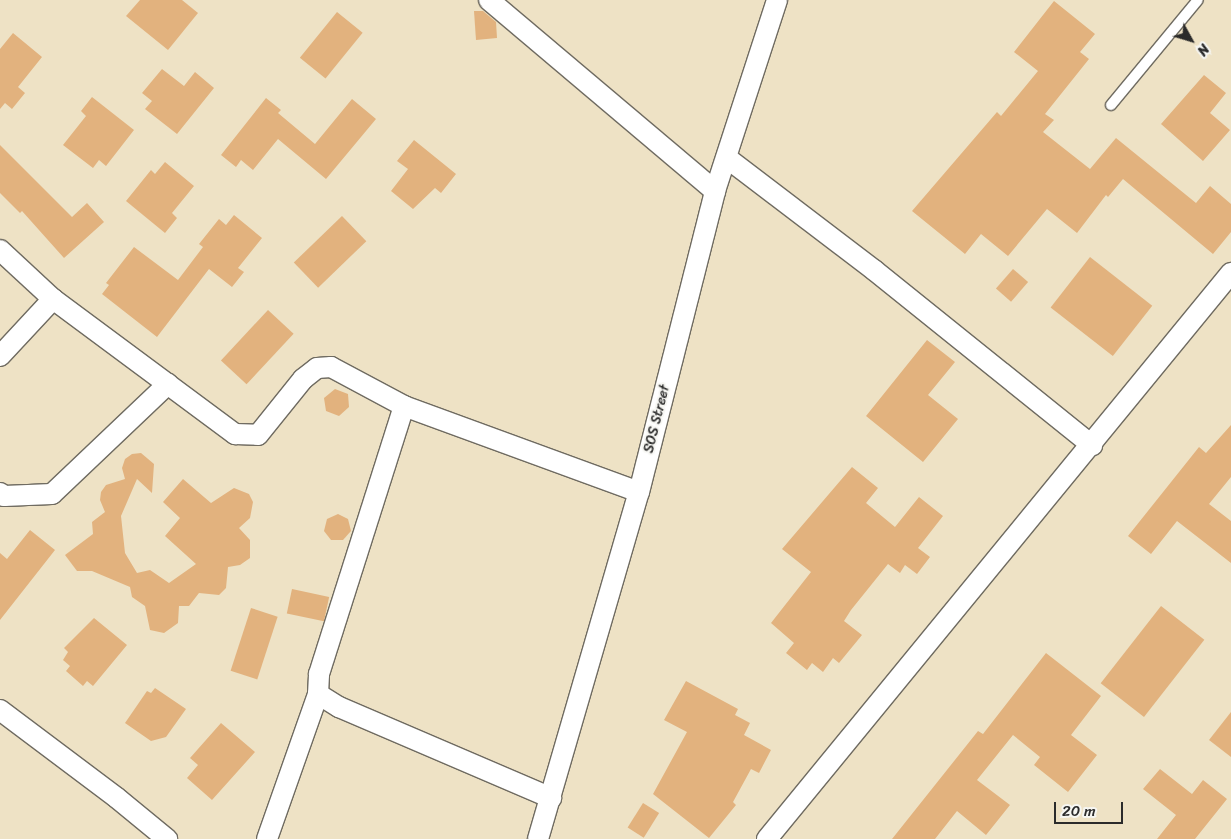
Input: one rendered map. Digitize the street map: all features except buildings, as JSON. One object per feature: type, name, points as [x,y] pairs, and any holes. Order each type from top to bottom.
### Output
[{"type":"street","points":[[489,0],[715,190]]},
{"type":"street","name":"SOS Street","points":[[538,839],[639,492],[715,190],[777,0]]},
{"type":"street","points":[[727,158],[874,270],[1092,444]]},
{"type":"street","points":[[0,250],[53,299],[235,434],[246,436],[258,435],[303,379],[317,368],[331,368],[404,406],[639,492]]},
{"type":"street","points":[[767,839],[1231,273]]},
{"type":"street","points":[[0,356],[53,299]]},
{"type":"street","points":[[0,493],[4,496],[52,494],[168,384]]},
{"type":"street","points":[[267,839],[318,694],[319,674],[404,406]]},
{"type":"street","points":[[318,694],[339,707],[551,798]]},
{"type":"street","points":[[0,710],[118,798],[167,839]]},
{"type":"lane","points":[[1111,105],[1198,0]]}]
